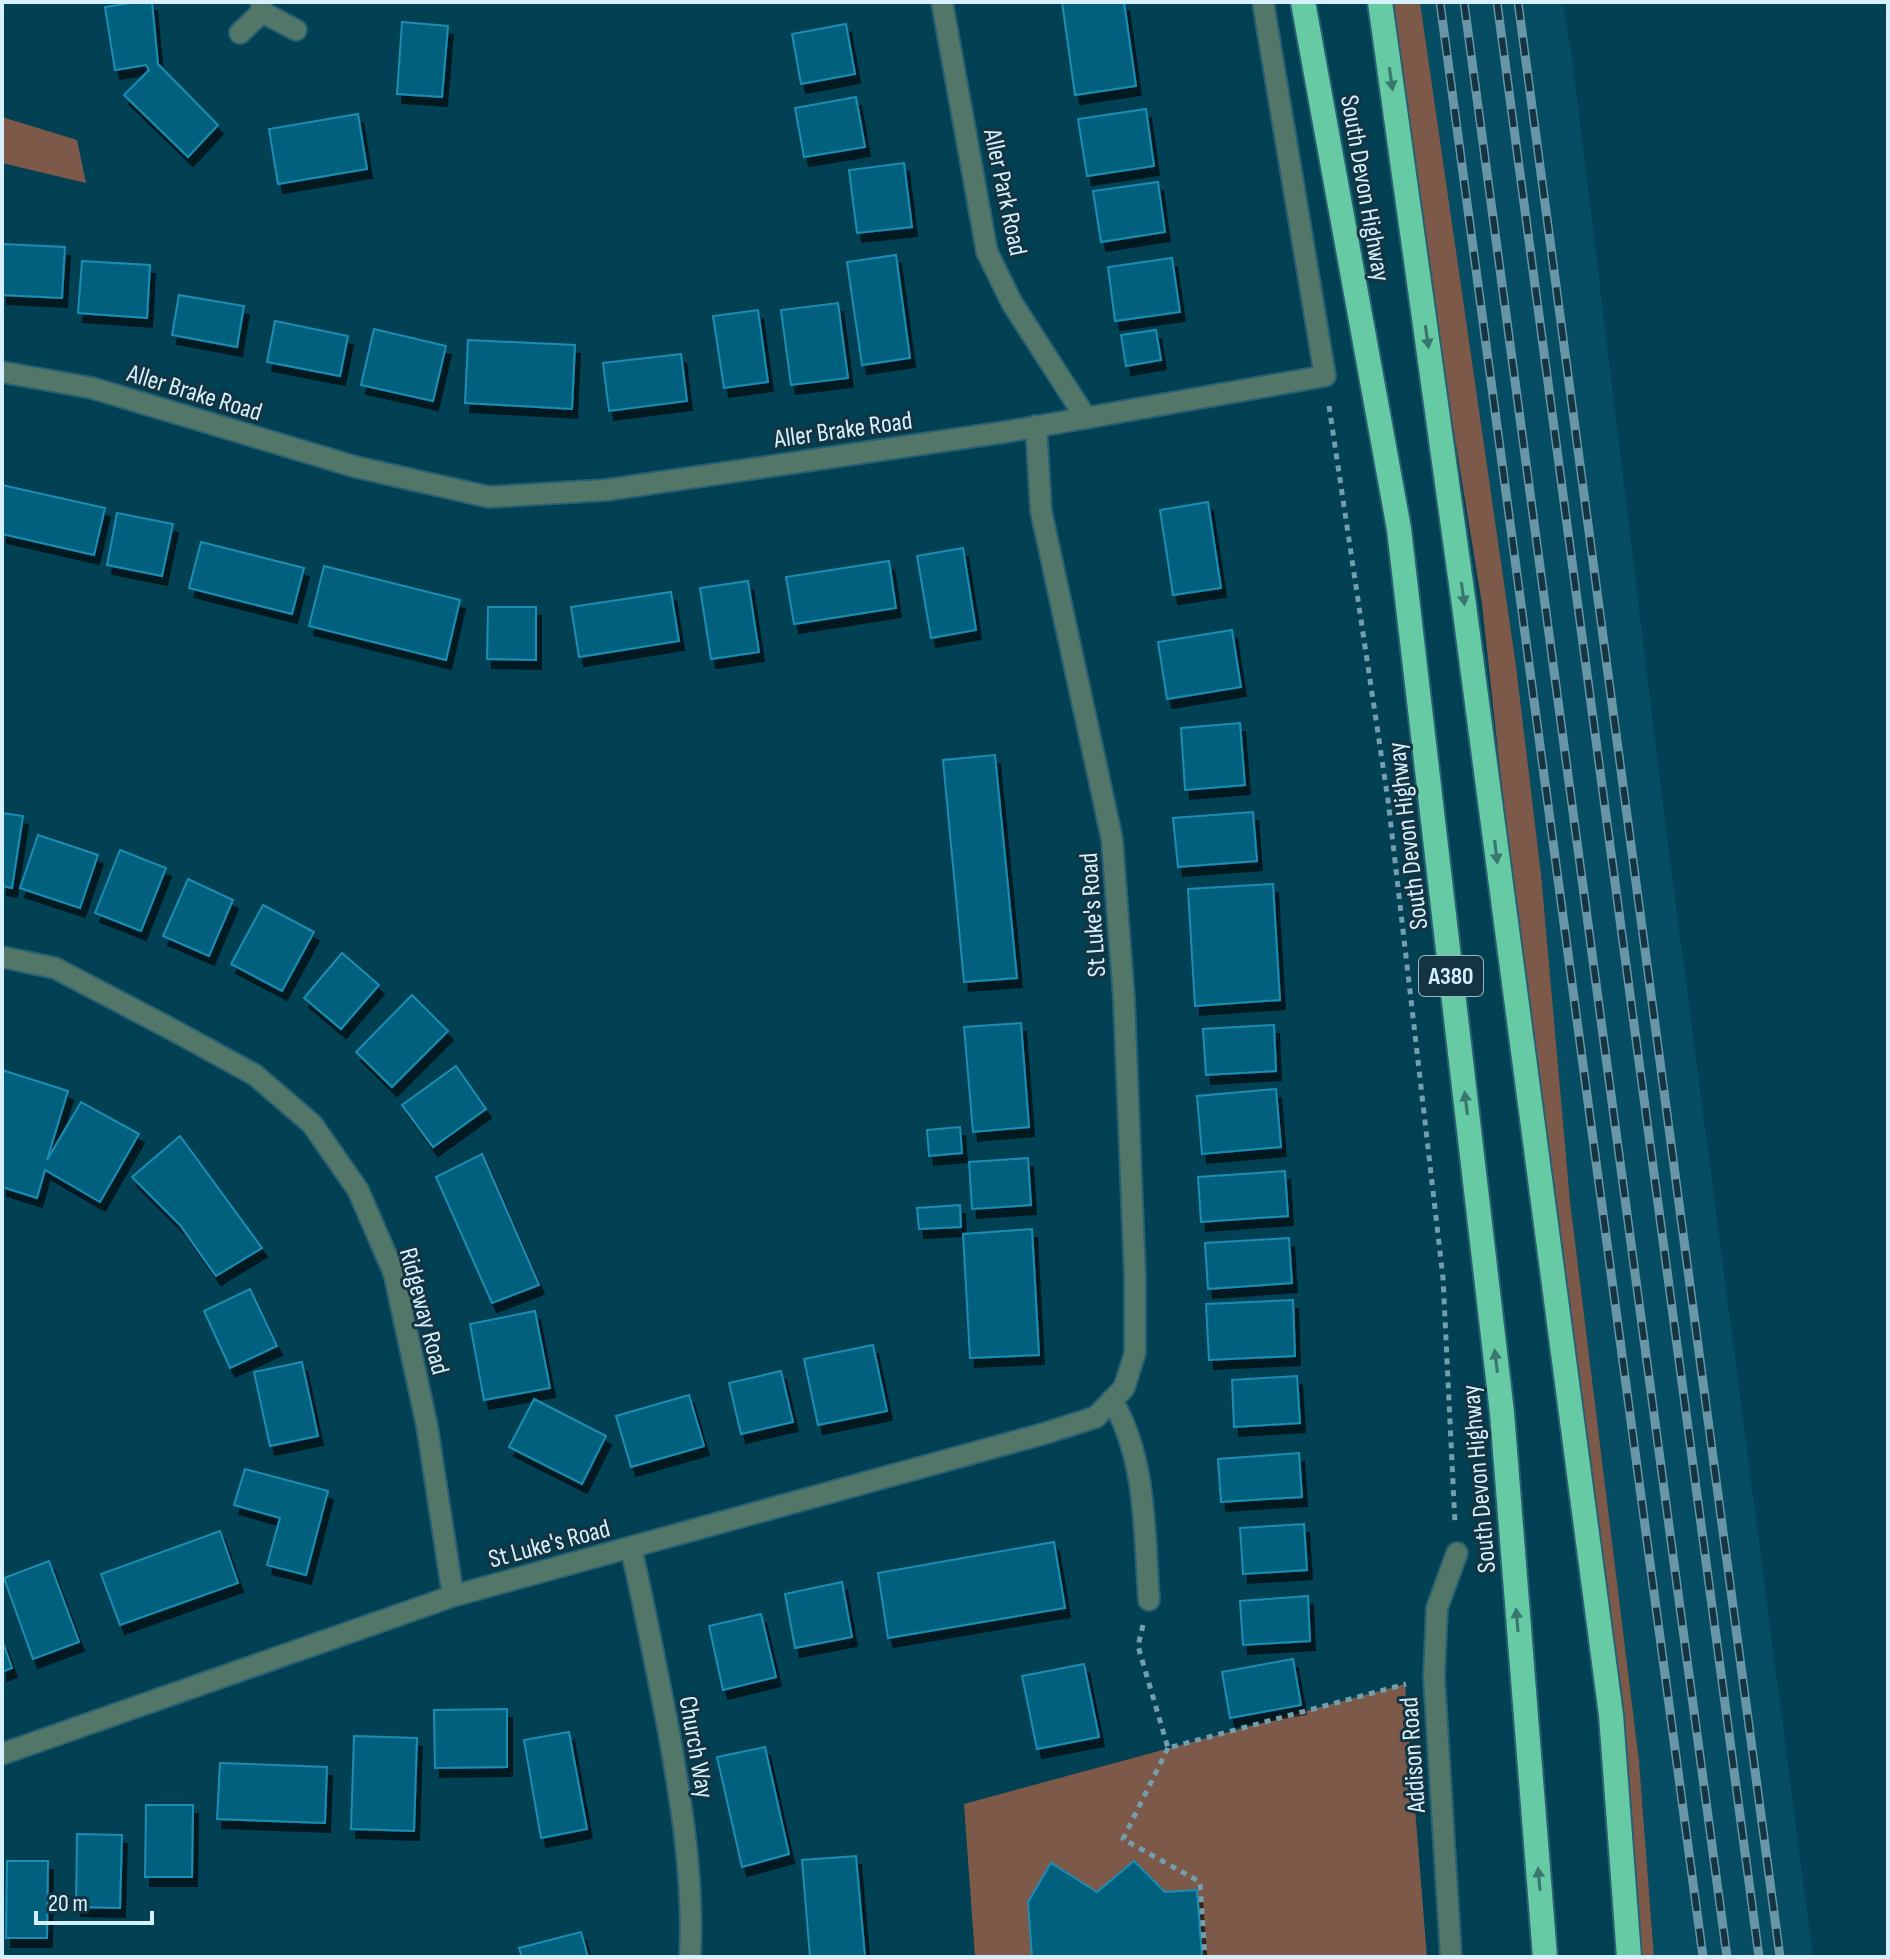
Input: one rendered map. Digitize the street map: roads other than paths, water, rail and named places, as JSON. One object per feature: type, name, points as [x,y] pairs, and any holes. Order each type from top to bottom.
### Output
[{"type":"highway","name":"South Devon Highway","points":[[1303,2],[1401,545],[1502,1413],[1545,1957]]},
{"type":"highway","name":"South Devon Highway","points":[[1380,2],[1462,590],[1611,1715],[1629,1957]]},
{"type":"street","name":"Aller Park Road","points":[[942,2],[987,252],[1012,303],[1086,418]]},
{"type":"street","name":"Aller Brake Road","points":[[2,372],[92,388],[356,467],[489,497],[606,490],[1036,426],[1325,376],[1263,2]]},
{"type":"street","points":[[240,33],[262,7],[296,30]]},
{"type":"street","name":"St Luke's Road","points":[[2,1754],[453,1596],[1096,1417],[1124,1388],[1135,1353],[1124,999],[1114,853],[1094,743],[1041,511],[1036,426]]},
{"type":"street","name":"Ridgeway Road","points":[[2,957],[55,968],[173,1030],[255,1075],[312,1124],[358,1190],[394,1273],[427,1426],[453,1596]]},
{"type":"street","points":[[1112,1400],[1126,1424],[1138,1467],[1149,1600]]},
{"type":"street","name":"Church Way","points":[[631,1548],[649,1625],[679,1789],[693,1912],[690,1957]]},
{"type":"street","name":"Addison Road","points":[[1451,1957],[1434,1677],[1437,1608],[1457,1553]]},
{"type":"railway","points":[[1440,2],[1703,1957]]},
{"type":"railway","points":[[1464,2],[1727,1957]]},
{"type":"railway","points":[[1497,2],[1759,1957]]},
{"type":"railway","points":[[1518,2],[1780,1957]]}]
